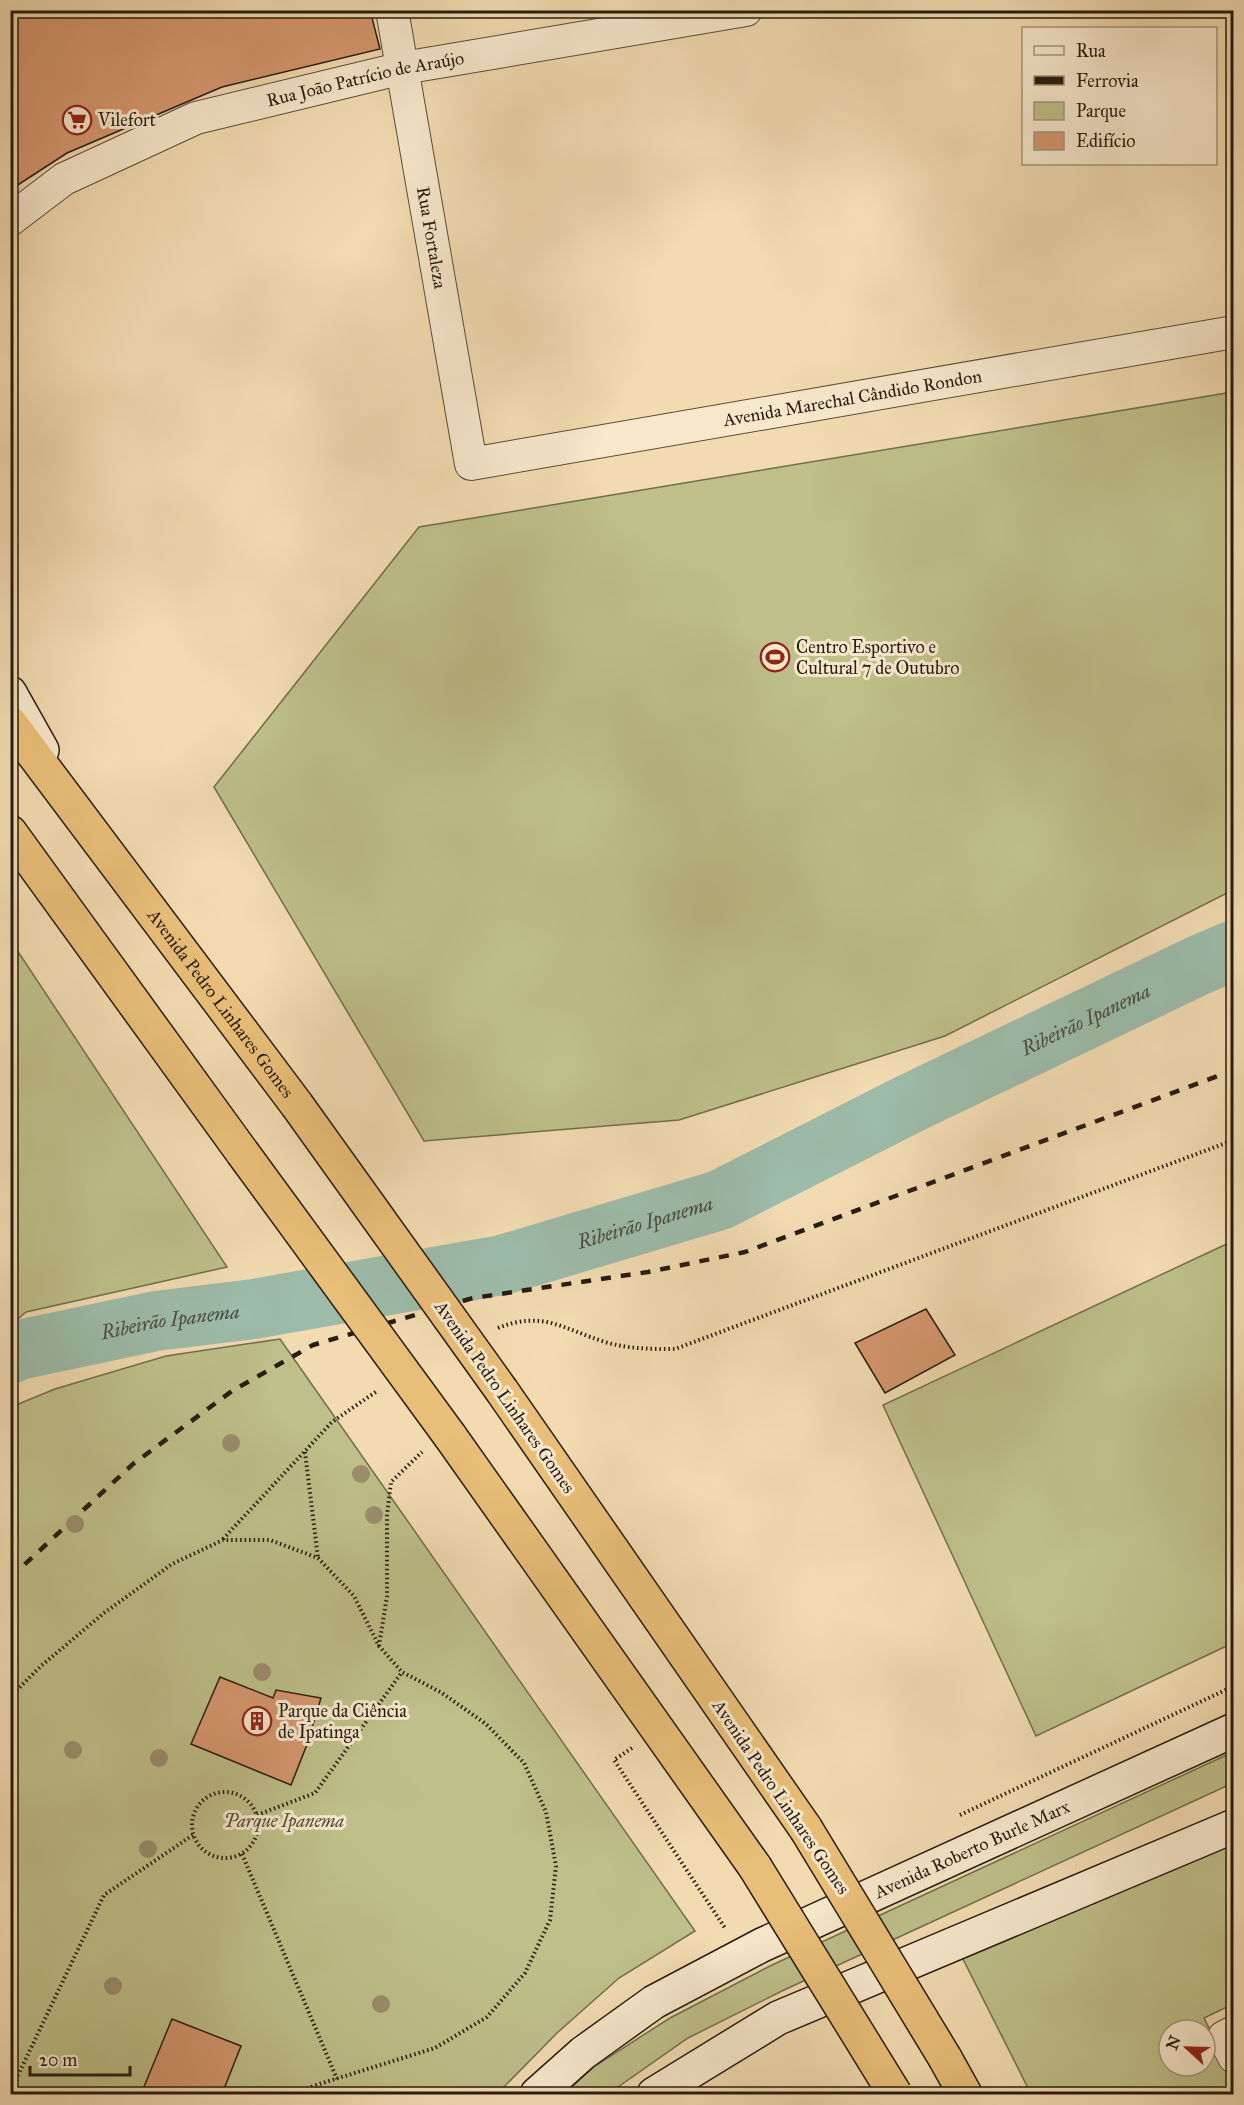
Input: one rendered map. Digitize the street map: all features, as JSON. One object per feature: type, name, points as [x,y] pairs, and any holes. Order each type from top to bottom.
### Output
[{"type":"highway","name":"Avenida Pedro Linhares Gomes","points":[[10,723],[297,1105],[502,1391],[807,1829],[965,2094]]},
{"type":"highway","points":[[10,832],[242,1152],[439,1442],[755,1867],[895,2094]]},
{"type":"main road","points":[[10,693],[71,805]]},
{"type":"main road","name":"Avenida Roberto Burle Marx","points":[[537,2094],[583,2053],[654,2002],[674,1991],[762,1945],[1233,1730]]},
{"type":"main road","points":[[654,2094],[778,2018],[1233,1826]]},
{"type":"street","name":"Rua Fortaleza","points":[[392,10],[471,464]]},
{"type":"street","name":"Rua João Patrício de Araújo","points":[[10,220],[64,179],[196,118],[403,68],[746,10]]},
{"type":"street","name":"Avenida Marechal Cândido Rondon","points":[[471,464],[1233,332]]},
{"type":"street","points":[[1233,2032],[1224,2037],[1233,2056]]},
{"type":"path","points":[[495,1329],[517,1321],[553,1322],[606,1342],[640,1350],[675,1349],[1233,1140]]},
{"type":"path","points":[[10,1697],[41,1666],[104,1613],[172,1564],[223,1540],[332,1422],[380,1390]]},
{"type":"path","points":[[379,1646],[387,1596],[387,1515],[391,1482],[439,1442]]},
{"type":"path","points":[[305,1452],[318,1558]]},
{"type":"path","points":[[223,1540],[270,1540],[318,1558],[354,1596],[379,1646],[402,1672],[442,1693],[486,1724],[524,1763],[546,1812],[556,1866],[550,1920],[525,1973],[487,2017],[435,2048],[313,2086],[296,2094]]},
{"type":"path","points":[[257,1815],[315,1793],[402,1672]]},
{"type":"path","points":[[952,1818],[1233,1686]]},
{"type":"path","points":[[637,1744],[614,1760],[726,1928]]},
{"type":"path","points":[[229,1791],[242,1795],[251,1803],[257,1815],[259,1828],[255,1841],[242,1854],[235,1857],[222,1859],[210,1855],[193,1835],[192,1822],[196,1809],[204,1799],[216,1793],[229,1791]]},
{"type":"path","points":[[11,2089],[104,1895],[193,1835]]},
{"type":"path","points":[[242,1854],[337,2079]]},
{"type":"green space","name":"Centro Esportivo e Cultural 7 de Outubro","points":[[1233,392],[1233,890],[945,1036],[679,1120],[424,1141],[214,787],[419,527]]},
{"type":"green space","points":[[10,941],[227,1267],[26,1312],[11,1325]]},
{"type":"green space","points":[[1233,1241],[1233,1643],[1036,1736],[883,1405]]},
{"type":"green space","name":"Parque Ipanema","points":[[280,1339],[695,1931],[619,1978],[557,2033],[497,2094],[11,2094],[11,1407],[55,1389],[166,1356]]},
{"type":"green space","points":[[1233,1752],[1233,1783],[784,1990],[688,2038],[608,2094],[564,2094],[595,2066],[670,2018],[772,1965]]},
{"type":"green space","points":[[1233,1831],[1233,2004],[1204,2018],[1157,2018],[1157,2078],[1217,2078],[1217,2044],[1233,2076],[1233,2094],[1031,2094],[962,1957]]},
{"type":"building","name":"Vilefort","points":[[10,10],[370,10],[380,49],[222,87],[67,153],[10,190]]},
{"type":"building","points":[[926,1309],[955,1355],[885,1393],[855,1343]]},
{"type":"building","name":"Parque da Ciência de Ipatinga","points":[[220,1677],[273,1698],[276,1690],[321,1698],[291,1785],[191,1744]]},
{"type":"building","points":[[172,2019],[241,2046],[222,2094],[141,2094]]},
{"type":"waterway","name":"Ribeirão Ipanema","points":[[10,1354],[14,1351],[156,1321],[254,1309],[502,1265],[720,1200],[911,1103],[1234,950]]},
{"type":"railway","points":[[10,1578],[133,1464],[232,1391],[313,1345],[473,1298],[648,1272],[745,1252],[1234,1070]]},
{"type":"place","name":"Vilefort","points":[[77,120]]},
{"type":"place","name":"Centro Esportivo e Cultural 7 de Outubro","points":[[775,657]]},
{"type":"place","name":"Parque da Ciência de Ipatinga","points":[[257,1721]]}]
